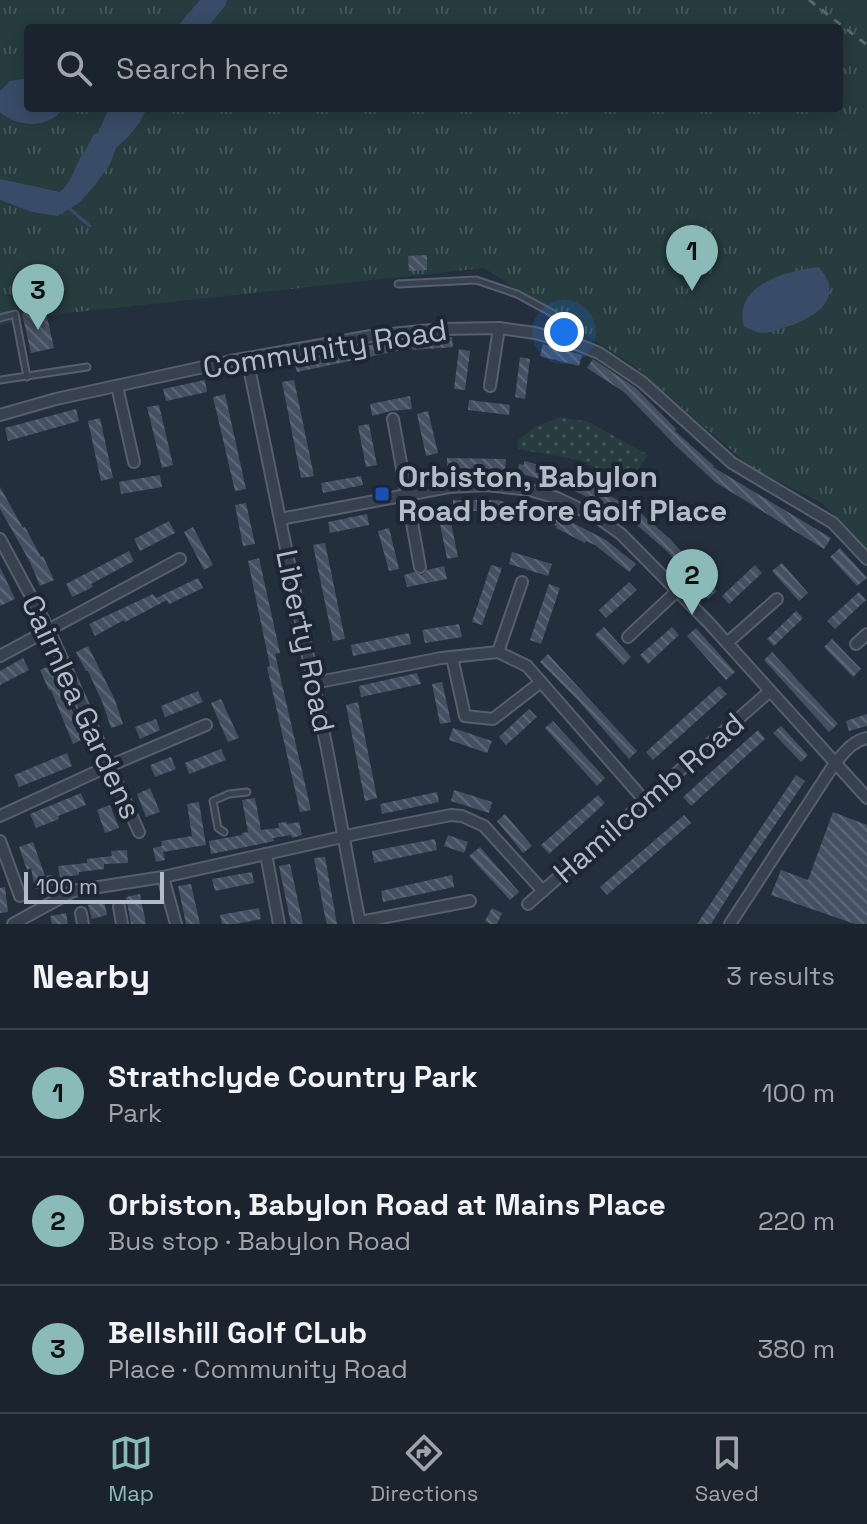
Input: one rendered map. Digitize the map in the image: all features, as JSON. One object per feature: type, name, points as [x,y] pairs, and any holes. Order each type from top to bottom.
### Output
[{"type":"street","name":"Community Road","points":[[0,415],[56,399],[247,358],[420,330],[499,328],[535,333],[599,353],[642,382],[732,463],[833,523],[867,559]]},
{"type":"street","points":[[490,386],[499,328]]},
{"type":"street","name":"Liberty Road","points":[[247,358],[360,923]]},
{"type":"street","points":[[117,386],[134,462]]},
{"type":"street","points":[[393,419],[420,567]]},
{"type":"street","points":[[280,519],[449,487],[487,485],[530,490],[557,498],[597,517],[621,534],[727,643],[867,798]]},
{"type":"street","name":"Cairnlea Gardens","points":[[0,539],[49,630],[139,832]]},
{"type":"street","points":[[0,656],[180,559]]},
{"type":"street","points":[[498,652],[522,582]]},
{"type":"street","points":[[628,637],[677,591]]},
{"type":"street","points":[[727,643],[777,599]]},
{"type":"street","points":[[856,644],[867,634]]},
{"type":"street","points":[[314,683],[452,657],[498,652],[527,666],[645,801]]},
{"type":"street","points":[[452,657],[465,716],[493,719],[541,682]]},
{"type":"street","name":"Hamilcomb Road","points":[[528,904],[770,691]]},
{"type":"street","points":[[0,816],[206,725]]},
{"type":"street","points":[[730,924],[835,763],[848,747],[867,738]]},
{"type":"street","points":[[13,924],[73,891],[163,877],[227,858],[266,854],[444,816],[462,816],[484,826],[543,891]]},
{"type":"street","points":[[0,841],[20,896]]},
{"type":"street","points":[[266,854],[279,924]]},
{"type":"street","points":[[163,877],[176,924]]},
{"type":"street","points":[[360,923],[470,901]]},
{"type":"street","points":[[119,907],[122,924]]},
{"type":"lane","points":[[398,284],[476,280],[517,294],[552,313],[579,345]]},
{"type":"lane","points":[[0,318],[15,314],[27,377]]},
{"type":"lane","points":[[0,380],[87,367]]},
{"type":"lane","points":[[224,832],[218,828],[213,801],[229,794],[247,792]]},
{"type":"green space","points":[[0,0],[867,0],[867,549],[822,503],[752,468],[634,366],[484,268],[68,313],[0,325]]},
{"type":"green space","points":[[560,417],[589,422],[648,455],[629,483],[579,460],[518,449],[518,440],[535,427]]},
{"type":"water","points":[[200,0],[227,0],[210,24],[181,24]]},
{"type":"water","points":[[24,79],[24,112],[60,112],[50,120],[33,124],[7,117],[0,112],[0,91],[10,81]]},
{"type":"water","points":[[107,112],[145,112],[129,136],[116,148],[110,164],[95,185],[80,202],[57,216],[32,212],[0,200],[0,179],[60,192],[70,180],[93,135],[98,133]]},
{"type":"water","points":[[818,267],[827,278],[830,289],[828,298],[814,314],[793,325],[768,332],[744,327],[746,300],[754,290],[778,276]]},
{"type":"building","points":[[427,255],[427,270],[409,271],[408,256]]},
{"type":"building","points":[[45,308],[54,348],[31,353],[22,313]]},
{"type":"building","points":[[452,337],[453,347],[412,348],[297,372],[294,361],[375,344]]},
{"type":"building","points":[[543,344],[582,355],[579,366],[540,356]]},
{"type":"building","points":[[459,349],[470,351],[465,390],[454,389]]},
{"type":"building","points":[[520,357],[530,359],[525,399],[515,397]]},
{"type":"building","points":[[593,359],[636,388],[713,467],[831,538],[824,549],[715,482],[624,392],[587,368]]},
{"type":"building","points":[[205,380],[207,392],[166,401],[163,389]]},
{"type":"building","points":[[294,380],[314,476],[301,478],[282,382]]},
{"type":"building","points":[[225,394],[246,489],[235,491],[213,397]]},
{"type":"building","points":[[410,396],[412,409],[372,416],[370,404]]},
{"type":"building","points":[[469,400],[510,405],[509,415],[468,410]]},
{"type":"building","points":[[159,405],[173,465],[162,468],[147,407]]},
{"type":"building","points":[[76,409],[79,421],[8,441],[5,428]]},
{"type":"building","points":[[428,411],[438,453],[426,456],[417,414]]},
{"type":"building","points":[[100,418],[113,478],[101,481],[88,421]]},
{"type":"building","points":[[369,424],[377,465],[366,467],[358,426]]},
{"type":"building","points":[[447,458],[506,459],[505,470],[447,468]]},
{"type":"building","points":[[524,461],[555,469],[559,473],[556,483],[517,473],[519,464],[524,465]]},
{"type":"building","points":[[160,475],[162,487],[121,494],[119,482]]},
{"type":"building","points":[[361,476],[363,485],[323,493],[321,483]]},
{"type":"building","points":[[572,478],[637,510],[670,539],[717,591],[708,599],[669,553],[623,513],[567,487]]},
{"type":"building","points":[[0,487],[43,556],[54,580],[40,586],[0,509]]},
{"type":"building","points":[[453,500],[496,500],[505,502],[504,511],[453,511]]},
{"type":"building","points":[[246,503],[255,544],[243,546],[235,505]]},
{"type":"building","points":[[509,503],[550,512],[547,523],[510,515],[507,513]]},
{"type":"building","points":[[554,513],[606,540],[636,564],[629,572],[595,545],[548,524]]},
{"type":"building","points":[[367,514],[369,525],[330,533],[328,522]]},
{"type":"building","points":[[450,517],[458,557],[447,559],[439,519]]},
{"type":"building","points":[[169,521],[175,533],[140,551],[134,539]]},
{"type":"building","points":[[193,527],[213,565],[204,570],[184,532]]},
{"type":"building","points":[[389,528],[399,569],[389,571],[378,531]]},
{"type":"building","points":[[325,543],[345,639],[333,641],[313,545]]},
{"type":"building","points":[[840,548],[867,578],[857,586],[830,557]]},
{"type":"building","points":[[129,551],[134,561],[72,597],[66,584]]},
{"type":"building","points":[[512,552],[552,564],[548,576],[509,564]]},
{"type":"building","points":[[259,558],[280,653],[275,654],[311,810],[300,812],[267,667],[270,666],[248,561]]},
{"type":"building","points":[[782,563],[808,593],[799,601],[772,571]]},
{"type":"building","points":[[491,565],[502,568],[482,625],[472,622]]},
{"type":"building","points":[[755,565],[762,573],[729,604],[722,596]]},
{"type":"building","points":[[444,566],[447,579],[407,587],[404,575],[414,572],[422,575],[427,570]]},
{"type":"building","points":[[0,567],[15,599],[0,606]]},
{"type":"building","points":[[198,578],[203,588],[169,604],[167,600],[95,636],[89,624],[153,594],[156,598]]},
{"type":"building","points":[[629,582],[637,590],[606,618],[599,610]]},
{"type":"building","points":[[549,584],[560,588],[541,644],[530,640]]},
{"type":"building","points":[[859,592],[866,600],[835,629],[827,621]]},
{"type":"building","points":[[796,611],[803,618],[774,646],[767,639]]},
{"type":"building","points":[[459,624],[462,637],[425,643],[422,630]]},
{"type":"building","points":[[604,627],[631,657],[623,665],[595,635]]},
{"type":"building","points":[[672,627],[679,635],[648,664],[640,655]]},
{"type":"building","points":[[696,628],[735,672],[726,680],[687,636]]},
{"type":"building","points":[[409,633],[411,644],[353,656],[351,645]]},
{"type":"building","points":[[832,639],[861,669],[853,677],[824,647]]},
{"type":"building","points":[[88,646],[115,700],[123,724],[111,728],[88,671],[76,652]]},
{"type":"building","points":[[772,652],[838,724],[829,732],[764,660]]},
{"type":"building","points":[[548,654],[637,751],[629,759],[540,662]]},
{"type":"building","points":[[23,658],[29,670],[0,685],[0,671]]},
{"type":"building","points":[[51,665],[85,738],[73,744],[40,670]]},
{"type":"building","points":[[417,673],[421,684],[361,697],[359,686]]},
{"type":"building","points":[[442,682],[451,722],[440,724],[432,684]]},
{"type":"building","points":[[719,686],[727,694],[653,760],[646,752]]},
{"type":"building","points":[[198,691],[203,702],[165,717],[161,706]]},
{"type":"building","points":[[221,699],[239,738],[228,742],[211,703]]},
{"type":"building","points":[[358,702],[377,798],[365,801],[346,705]]},
{"type":"building","points":[[529,709],[537,717],[506,745],[499,737]]},
{"type":"building","points":[[867,714],[867,726],[849,731],[846,721]]},
{"type":"building","points":[[156,719],[160,730],[140,739],[135,727]]},
{"type":"building","points":[[553,721],[605,778],[597,786],[545,728]]},
{"type":"building","points":[[781,726],[808,755],[801,762],[773,733]]},
{"type":"building","points":[[453,728],[492,741],[487,753],[449,740]]},
{"type":"building","points":[[758,730],[765,739],[691,806],[683,797]]},
{"type":"building","points":[[221,749],[226,760],[189,774],[185,763]]},
{"type":"building","points":[[67,753],[72,766],[19,787],[14,775]]},
{"type":"building","points":[[171,757],[176,769],[155,777],[150,765]]},
{"type":"building","points":[[796,775],[805,781],[711,924],[697,924]]},
{"type":"building","points":[[150,788],[160,812],[146,817],[137,794]]},
{"type":"building","points":[[454,790],[492,802],[489,813],[451,801]]},
{"type":"building","points":[[437,792],[439,802],[382,814],[380,804]]},
{"type":"building","points":[[81,793],[86,805],[36,828],[30,814]]},
{"type":"building","points":[[598,795],[605,803],[549,854],[541,845]]},
{"type":"building","points":[[255,798],[261,830],[279,828],[278,823],[299,822],[302,835],[273,838],[274,841],[211,854],[209,841],[248,832],[242,800]]},
{"type":"building","points":[[199,802],[206,845],[163,852],[165,860],[156,862],[153,848],[162,846],[161,841],[192,836],[187,804]]},
{"type":"building","points":[[110,805],[119,828],[105,833],[97,810]]},
{"type":"building","points":[[833,812],[867,825],[867,924],[855,924],[771,895],[781,870],[808,880]]},
{"type":"building","points":[[505,814],[532,846],[523,853],[497,821]]},
{"type":"building","points":[[684,815],[691,823],[607,895],[600,887]]},
{"type":"building","points":[[448,835],[468,842],[464,853],[444,846]]},
{"type":"building","points":[[435,839],[437,850],[374,863],[372,851]]},
{"type":"building","points":[[33,842],[45,876],[52,875],[53,886],[35,889],[31,868],[27,870],[19,847]]},
{"type":"building","points":[[480,847],[519,892],[510,900],[469,856]]},
{"type":"building","points":[[127,850],[128,863],[104,864],[104,869],[60,877],[58,866],[87,863],[87,859],[112,856],[111,851]]},
{"type":"building","points":[[325,857],[337,924],[327,924],[314,858]]},
{"type":"building","points":[[290,864],[303,924],[291,924],[279,866]]},
{"type":"building","points":[[252,872],[254,883],[215,891],[212,879]]},
{"type":"building","points":[[452,875],[454,887],[383,902],[381,891]]},
{"type":"building","points":[[191,884],[200,924],[186,924],[178,886]]},
{"type":"building","points":[[5,887],[8,912],[0,913],[0,888]]},
{"type":"building","points":[[140,894],[146,924],[131,924],[126,897]]},
{"type":"building","points":[[104,901],[107,915],[92,919],[88,905]]},
{"type":"building","points":[[259,908],[261,919],[222,924],[220,915]]},
{"type":"building","points":[[492,908],[502,913],[497,924],[485,921]]},
{"type":"building","points":[[66,913],[68,924],[52,924],[50,916]]},
{"type":"waterway","points":[[70,209],[76,214]]},
{"type":"waterway","points":[[78,216],[90,226]]},
{"type":"railway","points":[[809,0],[840,24]]},
{"type":"railway","points":[[843,26],[867,45]]},
{"type":"place","name":"Strathclyde Country Park","points":[[692,291]]},
{"type":"place","name":"Bellshill Golf CLub","points":[[38,330]]},
{"type":"place","name":"Orbiston, Babylon Road before Golf Place","points":[[382,494]]},
{"type":"place","name":"Orbiston, Babylon Road at Mains Place","points":[[692,615]]}]
